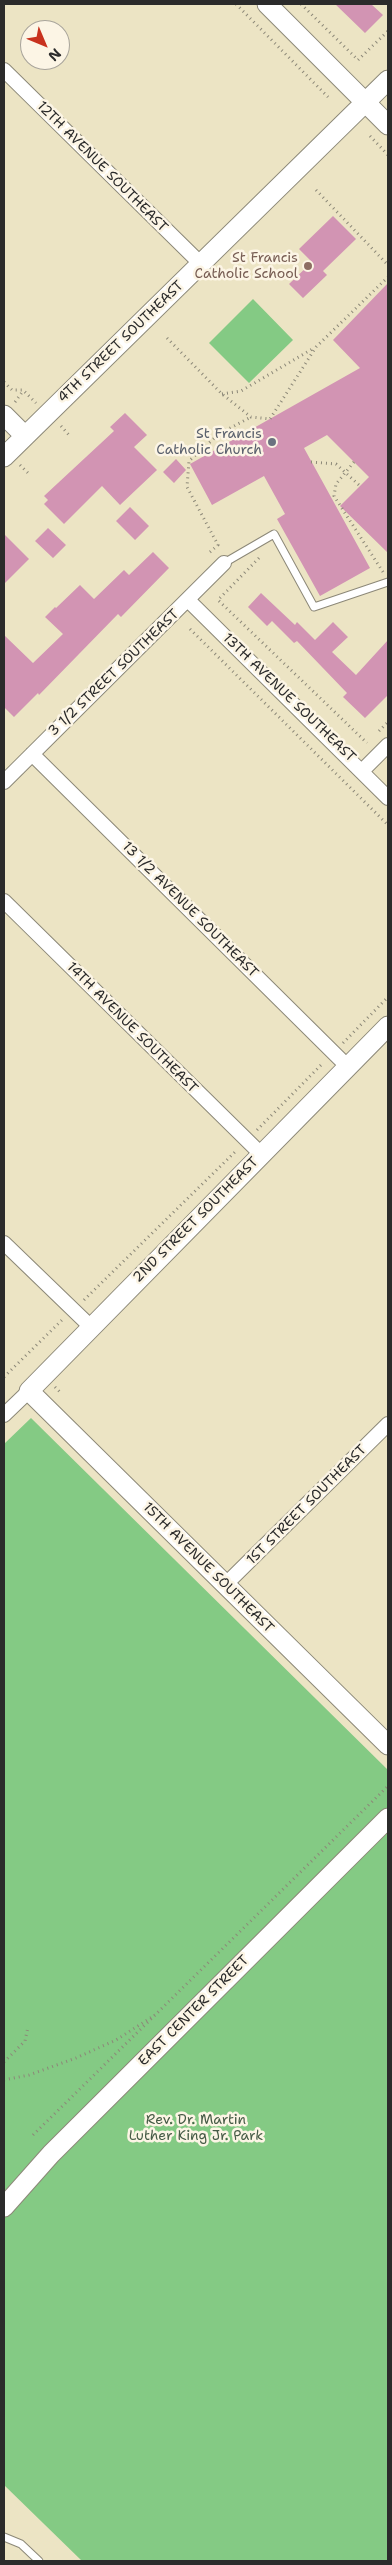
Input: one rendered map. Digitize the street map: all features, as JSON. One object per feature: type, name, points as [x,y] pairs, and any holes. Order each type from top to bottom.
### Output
[{"type":"street","points":[[267,4],[388,125]]},
{"type":"street","name":"12TH AVENUE SOUTHEAST","points":[[4,70],[201,264]]},
{"type":"street","name":"4TH STREET SOUTHEAST","points":[[4,457],[388,80]]},
{"type":"street","points":[[4,415],[25,436]]},
{"type":"street","name":"3 1/2 STREET SOUTHEAST","points":[[4,782],[224,563]]},
{"type":"street","name":"13TH AVENUE SOUTHEAST","points":[[188,600],[388,798]]},
{"type":"street","points":[[362,771],[388,745]]},
{"type":"street","name":"13 1/2 AVENUE SOUTHEAST","points":[[32,754],[347,1066]]},
{"type":"street","name":"14TH AVENUE SOUTHEAST","points":[[4,901],[261,1154]]},
{"type":"street","name":"2ND STREET SOUTHEAST","points":[[4,1415],[388,1026]]},
{"type":"street","points":[[4,1243],[90,1326]]},
{"type":"street","name":"15TH AVENUE SOUTHEAST","points":[[28,1391],[388,1745]]},
{"type":"street","name":"1ST STREET SOUTHEAST","points":[[225,1586],[388,1424]]},
{"type":"street","name":"EAST CENTER STREET","points":[[4,2207],[51,2154],[388,1818]]},
{"type":"lane","points":[[224,563],[274,534],[314,607],[388,582]]},
{"type":"lane","points":[[4,2536],[21,2544],[39,2561]]},
{"type":"path","points":[[236,4],[328,97]]},
{"type":"path","points":[[301,4],[358,60],[388,31]]},
{"type":"path","points":[[370,136],[388,155]]},
{"type":"path","points":[[316,190],[388,265]]},
{"type":"path","points":[[167,338],[222,394],[251,417],[270,419],[316,347],[388,277]]},
{"type":"path","points":[[222,394],[241,391],[316,347]]},
{"type":"path","points":[[4,382],[12,390],[23,390]]},
{"type":"path","points":[[218,545],[186,487],[189,461],[219,434],[251,417]]},
{"type":"path","points":[[311,462],[336,464],[360,486]]},
{"type":"path","points":[[354,462],[336,484],[334,496],[383,573]]},
{"type":"path","points":[[263,554],[218,600],[367,744],[372,738]]},
{"type":"path","points":[[190,629],[388,826]]},
{"type":"path","points":[[378,733],[388,722]]},
{"type":"path","points":[[4,1377],[247,1141],[388,997]]},
{"type":"path","points":[[33,2135],[388,1786]]},
{"type":"path","points":[[4,2080],[29,2075],[76,2058],[116,2040],[162,2010]]},
{"type":"path","points":[[4,2062],[25,2041],[28,2027]]},
{"type":"green space","points":[[253,299],[293,340],[249,383],[209,343]]},
{"type":"green space","name":"Rev. Dr. Martin Luther King Jr. Park","points":[[31,1418],[388,1770],[388,2561],[82,2561],[4,2485],[4,1444]]},
{"type":"building","points":[[335,4],[371,4],[383,15],[365,33]]},
{"type":"building","points":[[333,216],[356,239],[323,271],[327,275],[303,298],[289,284],[312,262],[299,249]]},
{"type":"building","name":"St Francis Catholic Church","points":[[388,283],[388,553],[340,506],[369,477],[327,435],[304,448],[370,568],[320,596],[277,519],[285,514],[264,476],[212,505],[190,464],[360,368],[333,340]]},
{"type":"building","points":[[125,413],[147,435],[134,447],[157,470],[120,505],[102,486],[64,524],[44,504],[48,500],[44,496],[114,431],[110,427]]},
{"type":"building","points":[[176,459],[186,470],[174,483],[163,472]]},
{"type":"building","points":[[130,507],[149,526],[135,540],[116,521]]},
{"type":"building","points":[[48,528],[66,545],[53,558],[35,541]]},
{"type":"building","points":[[4,534],[29,559],[4,584]]},
{"type":"building","points":[[153,552],[169,568],[121,617],[118,614],[39,695],[38,693],[14,717],[4,707],[4,635],[33,663],[63,634],[45,617],[55,607],[80,585],[94,599],[124,570],[129,575]]},
{"type":"building","points":[[261,593],[295,625],[297,622],[315,640],[333,622],[348,637],[332,652],[356,675],[388,640],[388,695],[365,718],[343,697],[347,693],[297,641],[294,643],[272,621],[267,626],[248,607]]},
{"type":"place","name":"St Francis Catholic School","points":[[308,266]]},
{"type":"place","name":"St Francis Catholic Church","points":[[272,442]]}]
